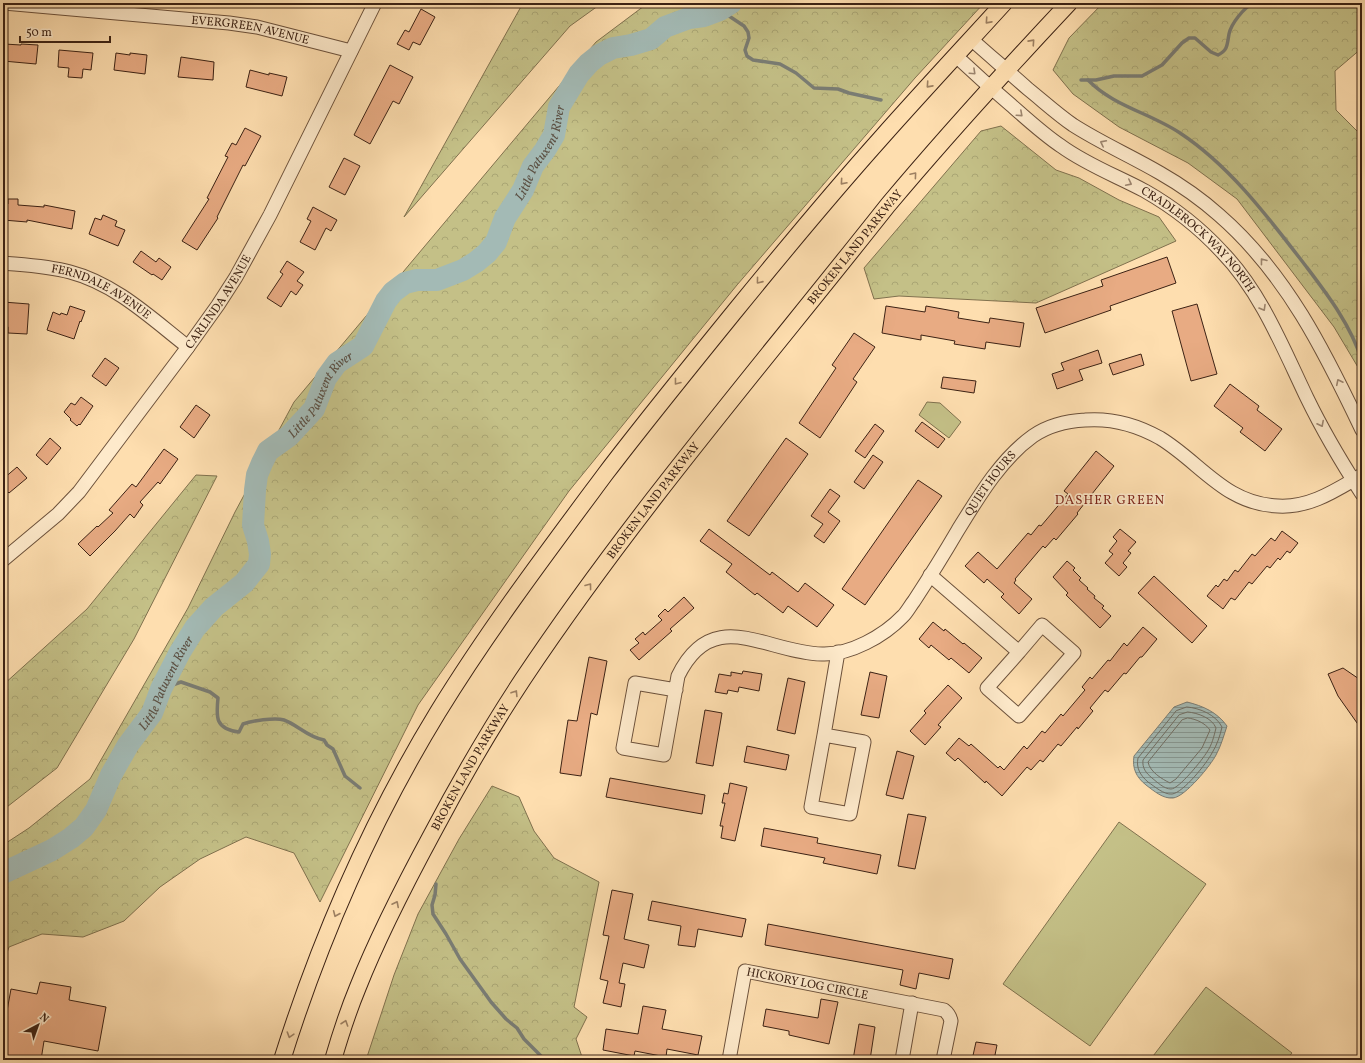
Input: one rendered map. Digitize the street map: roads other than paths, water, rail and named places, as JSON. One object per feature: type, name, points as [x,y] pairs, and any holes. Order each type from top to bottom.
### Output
[{"type":"main road","points":[[282,1060],[313,971],[370,838],[406,769],[438,713],[480,647],[577,512],[684,373],[828,199],[881,138],[1004,3]]},
{"type":"main road","name":"BROKEN LAND PARKWAY","points":[[333,1060],[356,990],[380,935],[416,863],[483,742],[565,618],[673,474],[888,205],[916,171],[1069,3]]},
{"type":"street","name":"EVERGREEN AVENUE","points":[[4,3],[229,23],[264,29],[351,51]]},
{"type":"street","name":"CARLINDA AVENUE","points":[[3,560],[58,514],[79,492],[188,347],[222,299],[252,248],[273,208],[375,3]]},
{"type":"street","name":"CRADLEROCK WAY NORTH","points":[[971,39],[1006,71],[1072,124],[1097,140],[1160,172],[1220,215],[1259,256],[1296,305],[1317,340],[1362,430]]},
{"type":"street","name":"CRADLEROCK WAY NORTH","points":[[956,56],[990,89],[1061,147],[1086,162],[1146,191],[1186,218],[1223,252],[1240,272],[1272,324],[1315,413],[1357,478],[1362,494]]},
{"type":"street","name":"FERNDALE AVENUE","points":[[3,263],[38,266],[70,272],[91,279],[114,291],[138,307],[188,347]]},
{"type":"street","name":"QUIET HOURS","points":[[676,690],[635,683],[623,748],[664,755],[676,690],[678,676],[692,654],[711,640],[726,637],[740,637],[810,654],[824,654],[838,652],[868,642],[893,625],[904,615],[983,490],[1003,464],[1034,435],[1058,424],[1076,420],[1093,419],[1131,425],[1161,439],[1223,488],[1253,503],[1278,506],[1309,502],[1326,496],[1357,478]]},
{"type":"street","points":[[930,575],[1019,652]]},
{"type":"street","points":[[1042,625],[1074,653],[1019,716],[987,688],[1019,652],[1042,625]]},
{"type":"street","points":[[824,735],[864,742],[850,814],[811,806],[838,652]]},
{"type":"street","name":"HICKORY LOG CIRCLE","points":[[729,1060],[745,971],[944,1010],[950,1016],[951,1021],[943,1060]]},
{"type":"street","points":[[902,1060],[912,1003]]},
{"type":"water","points":[[1187,702],[1199,705],[1214,713],[1227,726],[1218,752],[1203,773],[1191,787],[1178,796],[1169,798],[1155,792],[1140,779],[1134,768],[1134,756],[1174,707]]},
{"type":"waterway","name":"Little Patuxent River","points":[[3,873],[52,850],[71,838],[84,827],[96,810],[111,775],[128,745],[152,713],[161,689],[180,652],[195,628],[214,607],[244,583],[259,564],[260,554],[253,525],[255,490],[257,475],[268,451],[289,436],[314,409],[326,378],[337,363],[363,346],[386,301],[393,292],[405,283],[417,280],[437,280],[463,270],[487,253],[496,242],[505,218],[523,190],[533,166],[554,135],[559,107],[579,74],[589,63],[599,55],[613,48],[631,45],[651,39],[665,27],[689,18],[704,16],[720,10],[731,3]]},
{"type":"waterway","points":[[1081,80],[1096,80],[1114,76],[1142,76],[1162,65],[1182,43],[1189,38],[1195,38],[1211,52],[1218,55],[1225,49],[1230,30],[1235,21],[1246,8],[1254,3]]},
{"type":"waterway","points":[[720,10],[744,26],[748,32],[749,38],[745,50],[747,56],[753,60],[780,64],[796,73],[814,88],[838,89],[881,100]]},
{"type":"waterway","points":[[1088,80],[1098,89],[1120,103],[1180,133],[1198,146],[1232,177],[1277,229],[1338,310],[1352,335],[1362,361]]},
{"type":"waterway","points":[[161,689],[181,682],[210,692],[218,698],[217,716],[221,725],[231,730],[239,732],[243,724],[263,720],[280,719],[289,722],[308,734],[324,740],[327,745],[333,749],[345,776],[360,788]]},
{"type":"waterway","points":[[436,884],[432,905],[433,914],[460,959],[491,1002],[506,1019],[517,1028],[524,1039],[545,1060]]},
{"type":"district","name":"DASHER GREEN","points":[[1110,499]]}]
